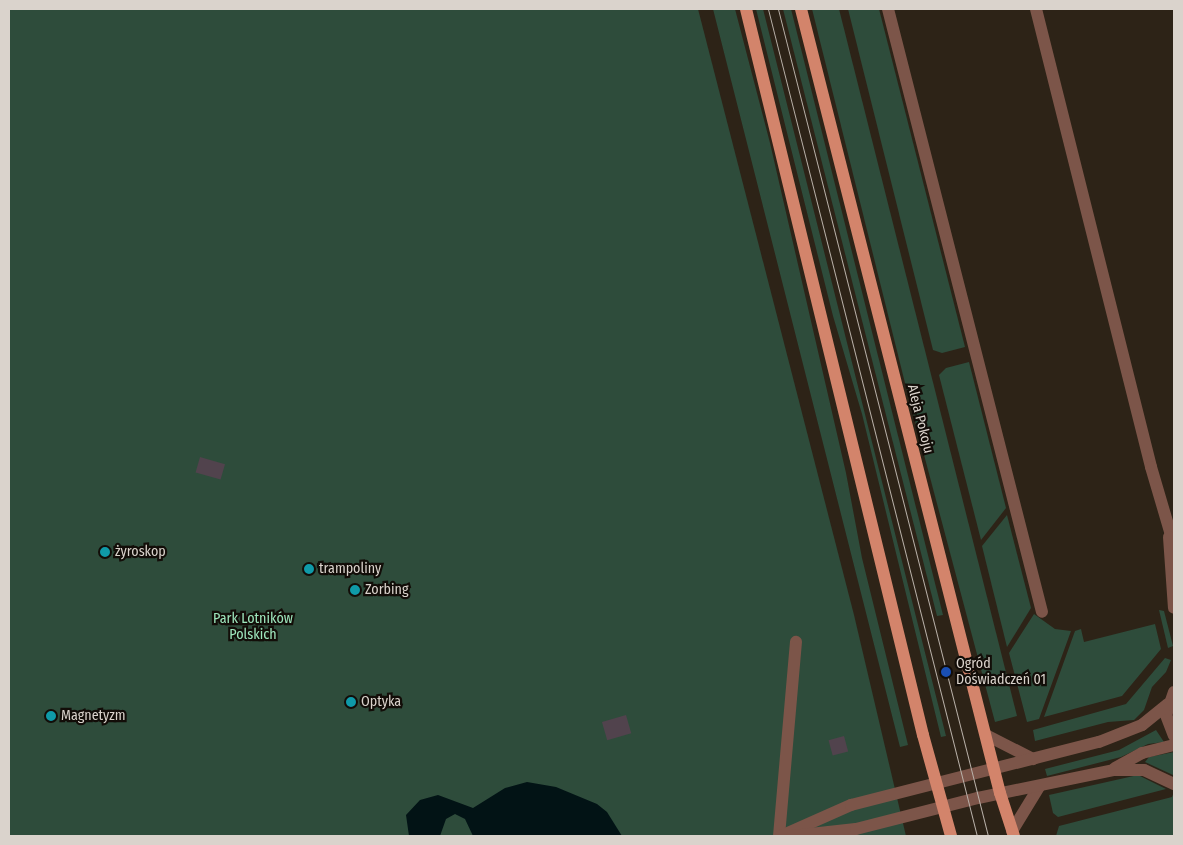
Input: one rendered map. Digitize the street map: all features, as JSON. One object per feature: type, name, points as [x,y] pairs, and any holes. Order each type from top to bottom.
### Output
[{"type":"main road","points":[[746,9],[936,784],[951,836]]},
{"type":"main road","name":"Aleja Pokoju","points":[[801,9],[994,770],[1013,833]]},
{"type":"lane","points":[[888,9],[1042,612]]},
{"type":"lane","points":[[1036,9],[1172,540],[1174,608]]},
{"type":"lane","points":[[796,642],[780,836],[851,805],[994,770],[1125,732],[1142,725],[1168,704]]},
{"type":"lane","points":[[1174,692],[1168,704],[1166,720],[1174,736]]},
{"type":"lane","points":[[986,735],[1033,759]]},
{"type":"lane","points":[[1113,770],[1142,753],[1174,745]]},
{"type":"lane","points":[[790,836],[856,829],[1000,792],[1039,787],[1113,770],[1144,770],[1174,784]]},
{"type":"lane","points":[[1013,833],[1039,787]]},
{"type":"green space","name":"Park Lotników Polskich","points":[[9,9],[698,9],[854,615],[906,836],[9,836]]},
{"type":"green space","points":[[713,9],[735,9],[770,143],[846,473],[862,558],[908,745],[900,747]]},
{"type":"green space","points":[[756,9],[763,9],[946,736],[941,737],[862,414],[833,316]]},
{"type":"green space","points":[[783,9],[791,9],[943,615],[937,616]]},
{"type":"green space","points":[[812,9],[839,9],[1017,716],[995,722],[906,387]]},
{"type":"green space","points":[[848,9],[879,9],[965,347],[942,353],[933,350]]},
{"type":"green space","points":[[969,362],[1006,508],[981,540],[939,375],[946,368]]},
{"type":"green space","points":[[1007,515],[1031,608],[1007,647],[982,546]]},
{"type":"green space","points":[[1159,610],[1164,611],[1173,646],[1168,648]]},
{"type":"green space","points":[[1034,614],[1055,629],[1071,631],[1039,719],[1027,722],[1009,653]]},
{"type":"green space","points":[[1155,624],[1161,649],[1122,696],[1044,717],[1075,631],[1081,629],[1084,642]]},
{"type":"green space","points":[[1165,658],[1171,660],[1166,672],[1152,687],[1144,710],[1134,720],[1108,722],[1035,741],[1033,730],[1126,704]]},
{"type":"green space","points":[[1156,730],[1164,742],[1148,744],[1121,757],[1047,776],[1045,769],[1119,750]]},
{"type":"green space","points":[[1174,752],[1173,775],[1145,762],[1149,757]]},
{"type":"green space","points":[[1138,775],[1166,789],[1058,817],[1053,813],[1049,795]]},
{"type":"green space","points":[[1174,792],[1174,836],[1056,836],[1059,826],[1172,797]]},
{"type":"shaded area","points":[[527,782],[556,787],[597,804],[607,812],[622,836],[473,836],[465,819],[455,814],[446,819],[440,836],[409,836],[406,815],[420,800],[438,795],[473,808],[505,788]]},
{"type":"building","points":[[200,457],[225,464],[221,480],[196,472]]},
{"type":"building","points":[[626,715],[631,733],[607,740],[602,722]]},
{"type":"building","points":[[844,736],[848,751],[833,756],[829,740]]},
{"type":"tram line","points":[[768,9],[977,836]]},
{"type":"tram line","points":[[778,9],[988,836]]},
{"type":"place","name":"żyroskop","points":[[105,552]]},
{"type":"place","name":"trampoliny","points":[[309,569]]},
{"type":"place","name":"Zorbing","points":[[355,590]]},
{"type":"place","name":"Ogród Doświadczeń 01","points":[[946,672]]},
{"type":"place","name":"Optyka","points":[[351,702]]},
{"type":"place","name":"Magnetyzm","points":[[51,716]]}]
